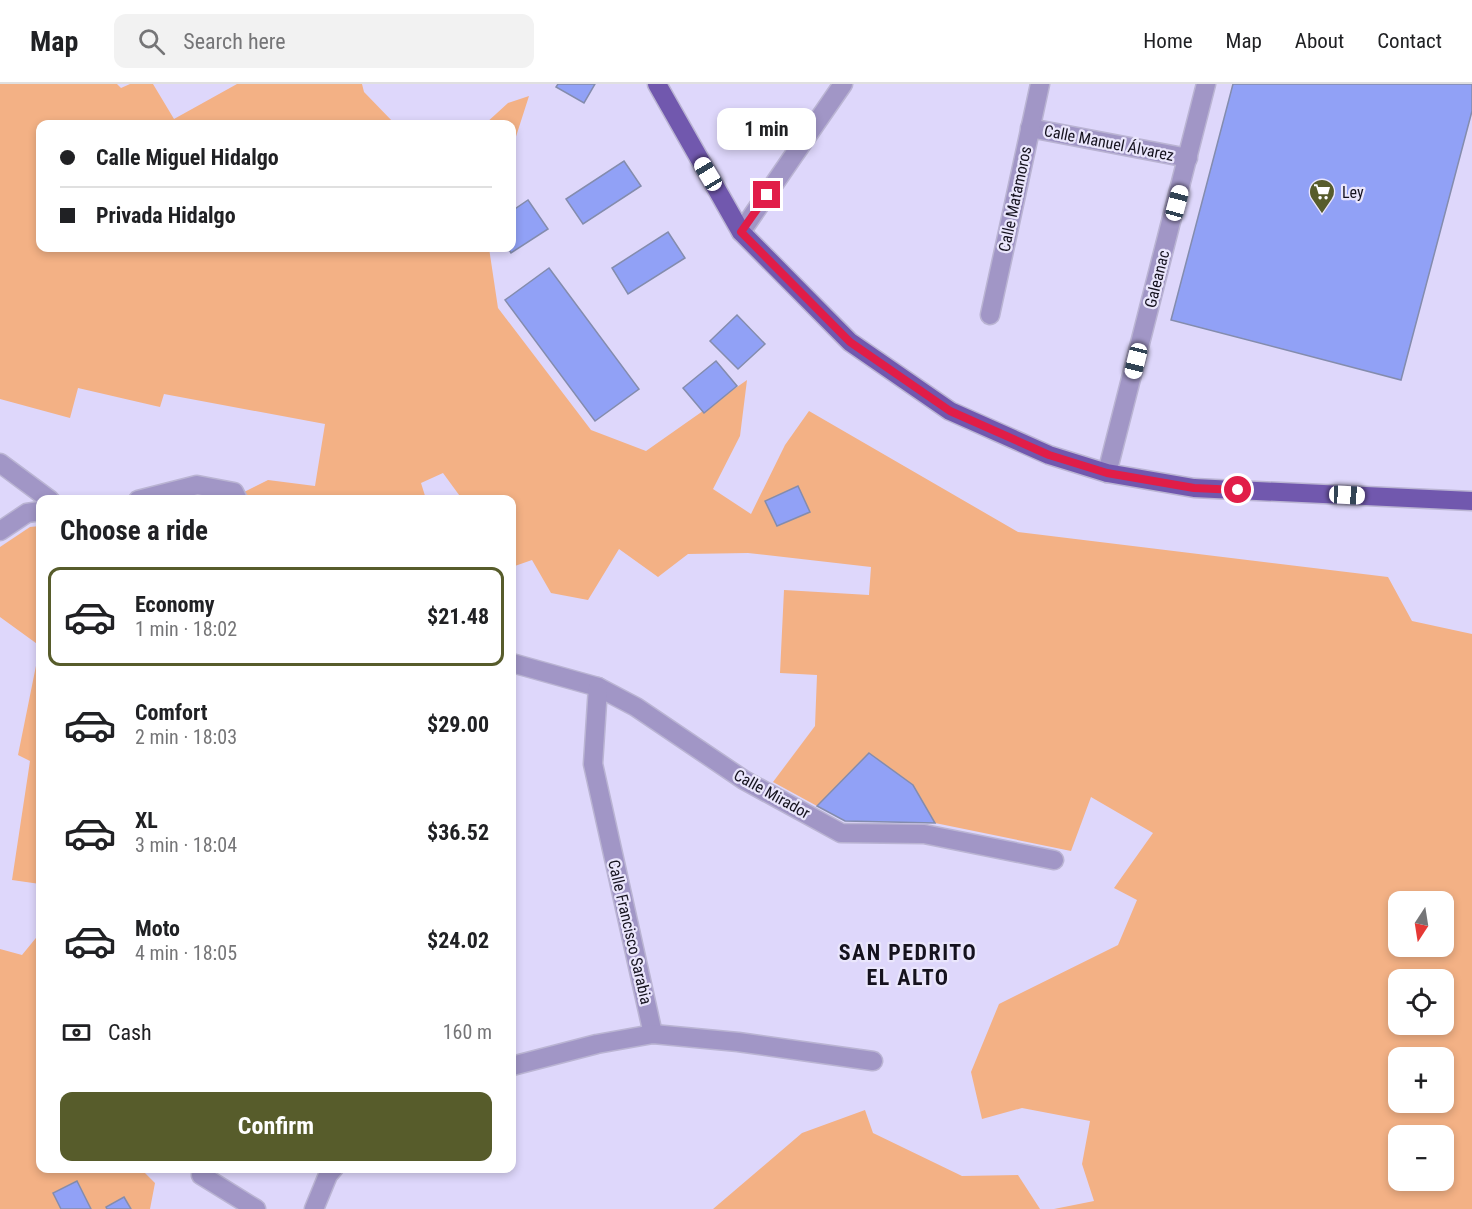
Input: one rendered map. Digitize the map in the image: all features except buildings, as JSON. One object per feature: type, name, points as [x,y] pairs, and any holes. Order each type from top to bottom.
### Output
[{"type":"main road","points":[[657,84],[741,232],[850,342],[950,411],[1049,455],[1107,473],[1194,488],[1472,501]]},
{"type":"street","points":[[741,232],[843,84]]},
{"type":"street","name":"Calle Matamoros","points":[[990,315],[1040,84]]},
{"type":"street","name":"Galeanac","points":[[1107,473],[1206,84]]},
{"type":"street","name":"Calle Manuel Álvarez","points":[[1030,128],[1188,158]]},
{"type":"street","points":[[0,463],[43,495]]},
{"type":"street","points":[[158,495],[197,485],[234,492],[236,495]]},
{"type":"street","points":[[0,531],[27,513],[36,512]]},
{"type":"street","name":"Calle Mirador","points":[[516,664],[598,687],[636,707],[744,780],[841,833],[924,834],[1054,860]]},
{"type":"street","name":"Calle Francisco Sarabia","points":[[598,687],[593,764],[653,1034]]},
{"type":"street","points":[[516,1065],[597,1044],[653,1034],[738,1042],[873,1061]]},
{"type":"street","points":[[204,1173],[256,1209]]},
{"type":"street","points":[[314,1209],[330,1173]]},
{"type":"shaded area","points":[[0,84],[117,84],[121,88],[130,84],[153,84],[174,119],[237,84],[362,84],[364,92],[391,120],[36,120],[36,252],[490,252],[498,308],[591,430],[646,451],[747,380],[740,436],[713,489],[751,514],[785,445],[809,411],[1018,532],[1388,577],[1412,621],[1472,634],[1472,1209],[1054,1209],[1094,1201],[1082,1164],[1090,1121],[1022,1108],[982,1119],[971,1072],[999,1004],[1118,945],[1137,900],[1114,888],[1153,833],[1091,797],[1071,851],[935,823],[913,785],[869,753],[817,806],[773,782],[815,726],[817,675],[780,673],[784,590],[869,595],[871,567],[748,553],[688,554],[658,577],[619,549],[588,600],[551,593],[532,560],[516,566],[516,495],[459,495],[443,473],[421,483],[425,495],[243,495],[242,493],[268,480],[315,486],[325,424],[164,394],[160,407],[78,388],[70,418],[0,399]]},
{"type":"shaded area","points":[[529,96],[516,137],[516,120],[489,120],[508,103]]},
{"type":"shaded area","points":[[36,526],[36,643],[0,617],[0,547],[30,527]]},
{"type":"shaded area","points":[[36,666],[36,883],[12,880],[30,761],[18,755]]},
{"type":"shaded area","points":[[36,938],[36,1173],[145,1173],[155,1183],[150,1209],[0,1209],[0,949],[22,955]]},
{"type":"shaded area","points":[[865,1110],[873,1133],[962,1176],[1018,1175],[1040,1209],[713,1209],[802,1133]]},
{"type":"place","name":"Ley","points":[[1322,215]]},
{"type":"district","name":"SAN PEDRITO EL ALTO","points":[[908,964]]},
{"type":"route","points":[[767,195],[741,232],[850,342],[950,411],[1049,455],[1107,473],[1194,488],[1238,490]]}]
